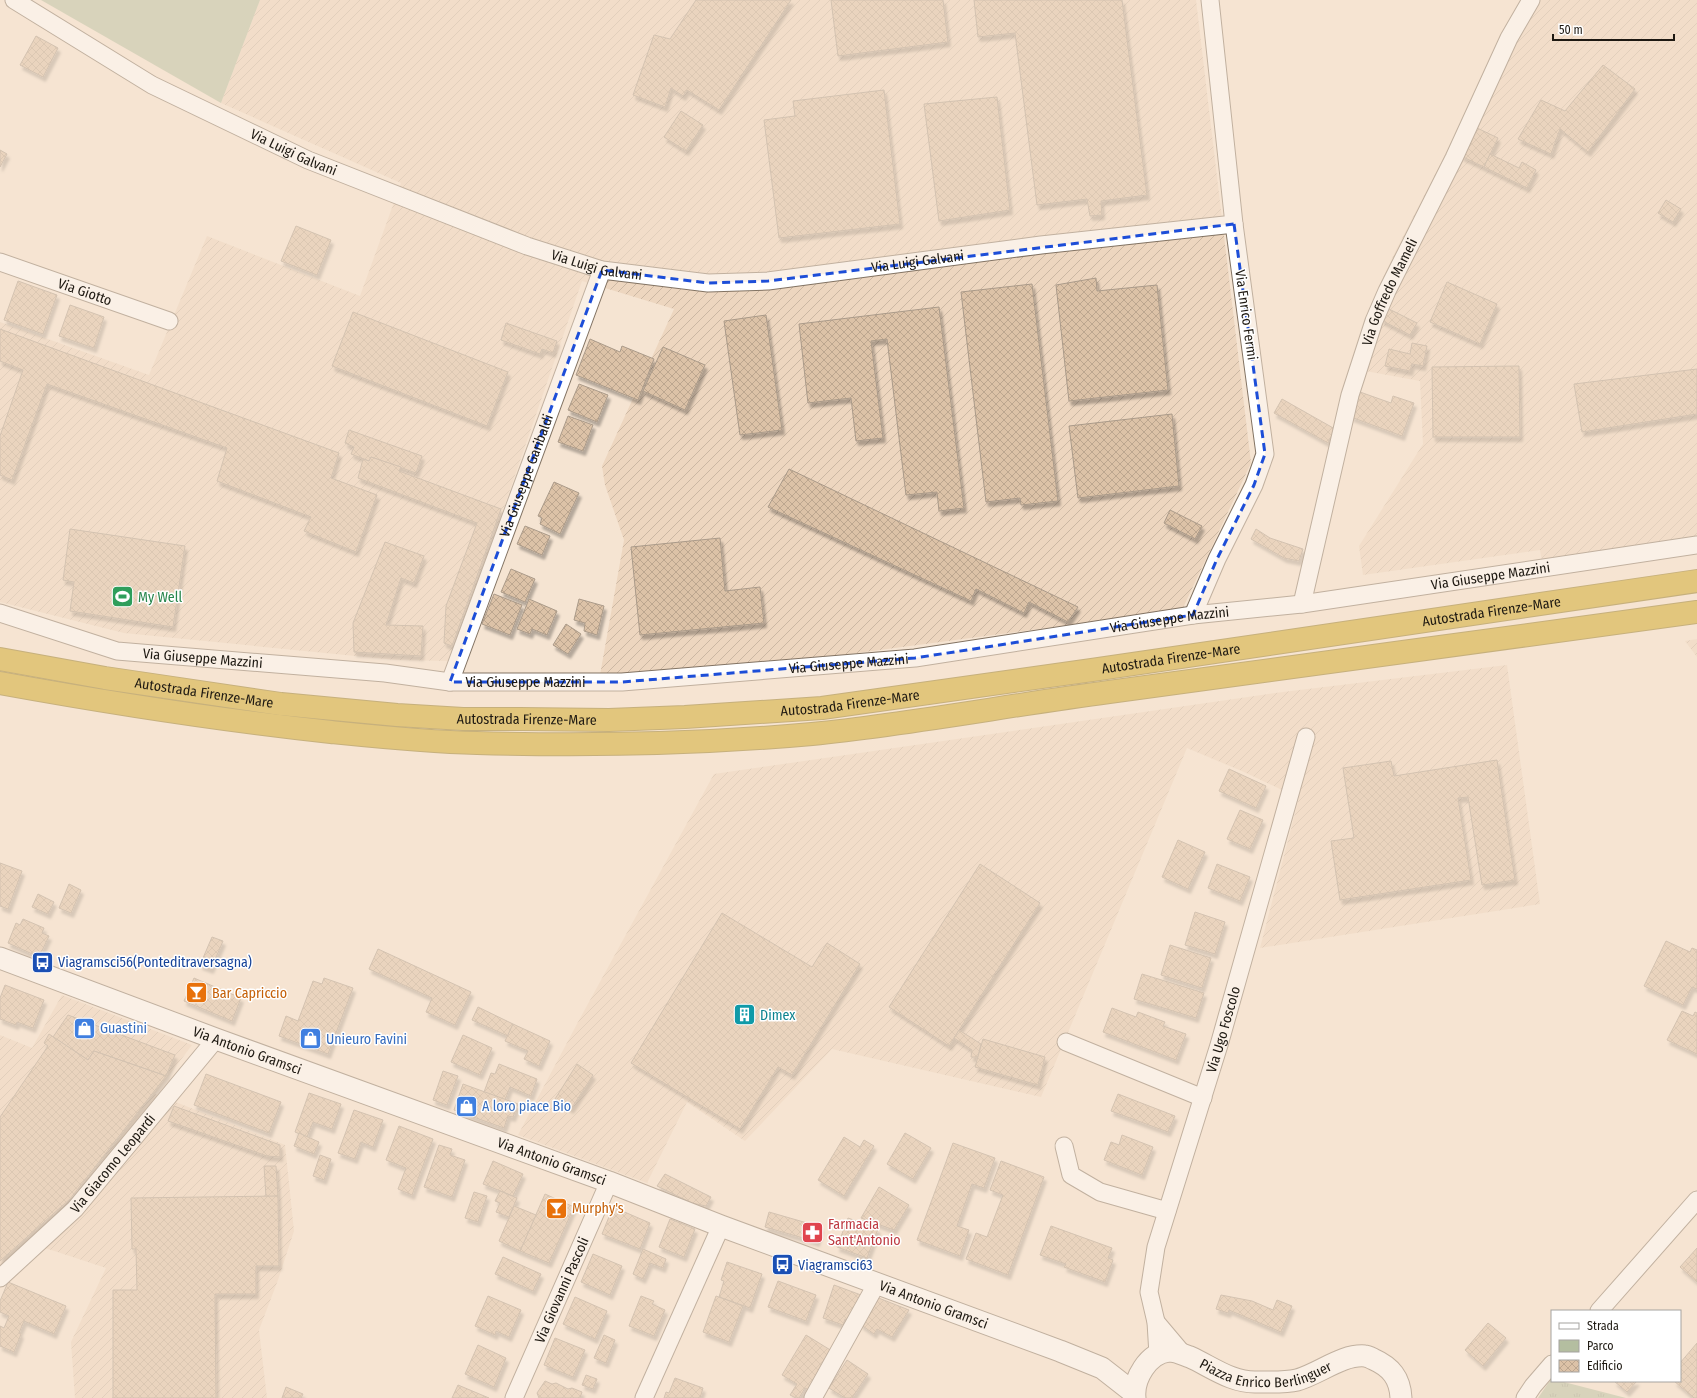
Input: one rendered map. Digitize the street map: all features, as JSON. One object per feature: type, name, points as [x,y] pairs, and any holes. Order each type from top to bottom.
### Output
[{"type":"highway","name":"Autostrada Firenze-Mare","points":[[0,659],[105,678],[281,704],[397,715],[463,719],[609,720],[685,717],[822,708],[1697,581]]},
{"type":"highway","name":"Autostrada Firenze-Mare","points":[[0,683],[98,700],[276,726],[422,742],[479,744],[617,744],[812,734],[1054,699],[1697,612]]},
{"type":"street","name":"Via Luigi Galvani","points":[[14,0],[152,85],[308,160],[527,246],[602,270],[708,283],[768,281],[1041,245],[1234,224]]},
{"type":"street","name":"Via Enrico Fermi","points":[[1193,615],[1216,559],[1254,485],[1265,454],[1234,224],[1210,0]]},
{"type":"street","name":"Via Goffredo Mameli","points":[[1302,604],[1350,395],[1374,321],[1387,291],[1454,158],[1509,38],[1531,0]]},
{"type":"street","name":"Via Giotto","points":[[0,262],[169,321]]},
{"type":"street","name":"Via Giuseppe Garibaldi","points":[[450,682],[602,270]]},
{"type":"street","name":"Via Giuseppe Mazzini","points":[[0,613],[117,651],[385,673],[450,682],[622,682],[914,658],[1193,615],[1302,604],[1697,545]]},
{"type":"street","name":"Via Ugo Foscolo","points":[[1151,1361],[1156,1322],[1149,1292],[1156,1247],[1203,1098],[1306,737]]},
{"type":"street","name":"Via Antonio Gramsci","points":[[0,958],[216,1039],[609,1182],[721,1226],[1102,1368],[1134,1396]]},
{"type":"street","name":"Via Giacomo Leopardi","points":[[0,1278],[75,1209],[216,1039]]},
{"type":"street","points":[[1066,1042],[1203,1098]]},
{"type":"street","points":[[1064,1146],[1071,1175],[1100,1192],[1168,1211]]},
{"type":"street","name":"Via Giovanni Pascoli","points":[[514,1398],[609,1182]]},
{"type":"street","points":[[1600,1310],[1697,1200]]},
{"type":"street","points":[[644,1398],[721,1226]]},
{"type":"street","points":[[813,1398],[877,1283]]},
{"type":"street","name":"Via Ugo Foscolo","points":[[1156,1322],[1183,1354]]},
{"type":"street","name":"Piazza Enrico Berlinguer","points":[[1151,1361],[1170,1351],[1183,1354],[1224,1375],[1239,1380],[1256,1382],[1295,1380],[1318,1372],[1342,1359],[1365,1356],[1385,1364],[1395,1376],[1400,1387],[1401,1398]]},
{"type":"street","points":[[1134,1396],[1135,1382],[1151,1361]]},
{"type":"street","name":"Via Antonio Gramsci","points":[[1102,1368],[1151,1361]]},
{"type":"street","points":[[1525,1398],[1551,1365]]},
{"type":"highlighted area","points":[[1234,224],[1265,454],[1254,485],[1217,559],[1193,615],[915,658],[622,682],[450,682],[602,270],[708,283],[768,281]]},
{"type":"shaded area","points":[[260,0],[1196,0],[1251,463],[1182,610],[750,667],[600,675],[624,540],[605,485],[602,466],[674,309],[582,281],[451,661],[396,660],[124,633],[0,602],[0,322],[149,375],[207,236],[360,296],[401,183],[221,103]]},
{"type":"shaded area","points":[[1525,0],[1697,0],[1697,538],[1542,562],[1540,550],[1363,575],[1359,546],[1423,444],[1420,381],[1349,368],[1376,293],[1396,250]]},
{"type":"shaded area","points":[[1697,639],[1697,657],[1685,641]]},
{"type":"shaded area","points":[[1507,665],[1540,904],[1260,948],[1299,798],[1244,772],[1187,748],[1041,1097],[832,1049],[745,1141],[687,1102],[647,1183],[518,1135],[714,774],[1283,692]]},
{"type":"shaded area","points":[[62,995],[192,1045],[155,1094],[285,1145],[294,1231],[278,1280],[259,1330],[267,1398],[75,1398],[71,1342],[106,1268],[27,1242],[0,1266],[0,1035],[32,1048]]},
{"type":"green space","points":[[41,0],[260,0],[221,103]]},
{"type":"green space","points":[[1551,1379],[1551,1382],[1564,1382],[1626,1398],[1538,1398]]},
{"type":"building","points":[[696,0],[791,0],[719,110],[687,90],[683,96],[671,88],[665,107],[633,95],[654,35],[670,39]]},
{"type":"building","points":[[831,0],[943,0],[948,42],[838,56]]},
{"type":"building","points":[[974,0],[1122,0],[1147,195],[1101,201],[1102,215],[1090,216],[1087,199],[1037,205],[1015,33],[978,37]]},
{"type":"building","points":[[36,36],[58,48],[43,77],[20,65]]},
{"type":"building","points":[[1603,65],[1635,89],[1588,152],[1560,129],[1551,154],[1518,139],[1541,100],[1565,111]]},
{"type":"building","points":[[884,90],[900,224],[779,238],[764,120],[795,116],[793,101]]},
{"type":"building","points":[[997,97],[1010,210],[939,221],[924,104]]},
{"type":"building","points":[[681,111],[703,125],[686,151],[664,137]]},
{"type":"building","points":[[1475,127],[1498,138],[1484,167],[1461,156]]},
{"type":"building","points":[[0,150],[7,154],[0,167]]},
{"type":"building","points":[[1490,154],[1519,168],[1522,162],[1536,170],[1527,188],[1484,167]]},
{"type":"building","points":[[1666,200],[1681,209],[1673,222],[1658,213]]},
{"type":"building","points":[[296,226],[331,240],[317,275],[281,261]]},
{"type":"building","points":[[1096,278],[1097,291],[1157,285],[1168,390],[1069,401],[1056,285]]},
{"type":"building","points":[[18,281],[57,295],[43,334],[4,320]]},
{"type":"building","points":[[1447,282],[1497,304],[1480,344],[1430,322]]},
{"type":"building","points":[[1032,284],[1058,501],[1021,505],[1020,498],[986,502],[961,292]]},
{"type":"building","points":[[70,305],[104,317],[94,348],[59,336]]},
{"type":"building","points":[[939,307],[964,508],[939,511],[937,492],[906,495],[887,339],[871,341],[883,438],[856,441],[851,398],[808,403],[799,324]]},
{"type":"building","points":[[1387,308],[1417,323],[1410,335],[1381,320]]},
{"type":"building","points":[[353,312],[508,372],[487,426],[332,366]]},
{"type":"building","points":[[766,315],[782,430],[740,435],[724,321]]},
{"type":"building","points":[[506,323],[557,341],[553,353],[542,349],[540,354],[501,340]]},
{"type":"building","points":[[0,329],[339,453],[331,478],[377,495],[356,552],[304,531],[311,517],[217,481],[227,448],[47,384],[12,480],[0,475],[0,436],[23,370],[0,361]]},
{"type":"building","points":[[590,339],[620,352],[622,346],[654,359],[638,400],[576,375]]},
{"type":"building","points":[[1412,343],[1427,346],[1423,366],[1412,364],[1410,371],[1385,366],[1389,349],[1410,354]]},
{"type":"building","points":[[663,347],[705,365],[685,410],[643,391]]},
{"type":"building","points":[[1519,366],[1520,437],[1433,437],[1432,367]]},
{"type":"building","points":[[1697,369],[1697,414],[1582,432],[1574,384]]},
{"type":"building","points":[[579,384],[608,395],[597,422],[568,410]]},
{"type":"building","points":[[1360,392],[1391,403],[1393,396],[1414,403],[1402,436],[1351,417]]},
{"type":"building","points":[[1282,399],[1335,429],[1328,443],[1274,413]]},
{"type":"building","points":[[1172,414],[1179,486],[1078,498],[1069,426]]},
{"type":"building","points":[[568,416],[593,425],[583,451],[558,442]]},
{"type":"building","points":[[349,430],[422,456],[416,473],[371,457],[369,461],[351,454],[354,447],[345,443]]},
{"type":"building","points":[[371,457],[401,467],[399,471],[501,509],[452,646],[444,643],[446,606],[477,523],[358,478],[363,459],[369,461]]},
{"type":"building","points":[[789,469],[1078,607],[1068,622],[1029,602],[1024,613],[976,589],[971,601],[768,507]]},
{"type":"building","points":[[554,482],[579,493],[560,534],[540,524],[542,518],[538,516]]},
{"type":"building","points":[[1170,510],[1202,526],[1195,539],[1164,523]]},
{"type":"building","points":[[525,526],[550,536],[542,555],[517,544]]},
{"type":"building","points":[[70,529],[185,546],[173,627],[70,611],[74,582],[63,580]]},
{"type":"building","points":[[1256,529],[1270,538],[1303,549],[1299,561],[1284,558],[1251,539]]},
{"type":"building","points":[[720,538],[725,591],[760,587],[764,623],[640,635],[631,547]]},
{"type":"building","points":[[385,542],[424,556],[414,583],[401,578],[386,625],[423,626],[421,656],[354,652],[353,623]]},
{"type":"building","points":[[511,569],[535,579],[525,602],[501,592]]},
{"type":"building","points":[[494,594],[522,605],[510,635],[482,624]]},
{"type":"building","points":[[529,599],[557,611],[547,635],[532,629],[530,634],[517,629]]},
{"type":"building","points":[[579,599],[604,606],[597,635],[584,631],[585,623],[574,620]]},
{"type":"building","points":[[566,624],[581,634],[568,654],[553,645]]},
{"type":"building","points":[[1497,760],[1515,880],[1482,885],[1468,797],[1458,798],[1471,880],[1340,900],[1331,841],[1354,838],[1343,768],[1391,761],[1394,776]]},
{"type":"building","points":[[1229,769],[1266,786],[1256,808],[1219,791]]},
{"type":"building","points":[[1240,810],[1263,820],[1250,849],[1227,839]]},
{"type":"building","points":[[1178,840],[1205,852],[1188,889],[1162,877]]},
{"type":"building","points":[[0,863],[22,871],[8,909],[0,906]]},
{"type":"building","points":[[980,864],[1040,903],[949,1046],[889,1007]]},
{"type":"building","points":[[1217,864],[1250,877],[1240,901],[1208,888]]},
{"type":"building","points":[[69,884],[81,890],[71,913],[59,908]]},
{"type":"building","points":[[38,894],[54,902],[48,914],[32,907]]},
{"type":"building","points":[[1195,912],[1225,922],[1215,954],[1185,945]]},
{"type":"building","name":"Dimex","points":[[722,913],[812,967],[827,943],[860,964],[792,1075],[778,1067],[740,1129],[631,1063]]},
{"type":"building","points":[[23,919],[44,928],[42,933],[49,936],[39,957],[8,943],[16,923],[20,925]]},
{"type":"building","points":[[212,937],[223,941],[211,969],[200,965]]},
{"type":"building","points":[[1666,941],[1690,952],[1692,948],[1697,950],[1697,989],[1692,987],[1683,1005],[1644,986]]},
{"type":"building","points":[[1170,945],[1211,958],[1202,988],[1161,975]]},
{"type":"building","points":[[378,949],[471,992],[455,1025],[426,1012],[432,998],[369,969]]},
{"type":"building","points":[[1142,974],[1204,993],[1196,1018],[1134,999]]},
{"type":"building","points":[[194,978],[241,998],[232,1021],[184,1001]]},
{"type":"building","points":[[324,978],[353,988],[328,1054],[279,1036],[286,1016],[298,1021],[313,981],[322,984]]},
{"type":"building","points":[[5,985],[44,1000],[33,1028],[17,1022],[16,1025],[0,1019],[0,998]]},
{"type":"building","points":[[478,1007],[513,1024],[508,1036],[472,1020]]},
{"type":"building","points":[[1112,1008],[1136,1017],[1138,1012],[1165,1022],[1163,1026],[1186,1034],[1176,1060],[1103,1032]]},
{"type":"building","points":[[1682,1011],[1693,1016],[1695,1012],[1697,1013],[1697,1054],[1667,1040]]},
{"type":"building","points":[[68,1015],[175,1055],[166,1076],[94,1051],[88,1060],[53,1037]]},
{"type":"building","points":[[513,1024],[550,1041],[539,1066],[524,1059],[528,1051],[505,1041]]},
{"type":"building","points":[[959,1030],[981,1044],[978,1057],[971,1057],[972,1050],[954,1038]]},
{"type":"building","points":[[49,1034],[88,1060],[94,1051],[166,1076],[70,1199],[0,1261],[0,1117],[48,1046],[44,1043]]},
{"type":"building","points":[[463,1035],[492,1048],[480,1075],[451,1062]]},
{"type":"building","points":[[983,1039],[1045,1057],[1038,1085],[975,1067]]},
{"type":"building","points":[[499,1064],[537,1079],[531,1096],[510,1087],[505,1100],[484,1092],[491,1073],[495,1074]]},
{"type":"building","points":[[577,1064],[593,1075],[571,1109],[555,1099]]},
{"type":"building","points":[[443,1071],[458,1076],[447,1105],[433,1100]]},
{"type":"building","points":[[206,1074],[281,1102],[269,1133],[194,1105]]},
{"type":"building","points":[[463,1084],[518,1104],[513,1117],[508,1116],[504,1128],[454,1110]]},
{"type":"building","points":[[309,1093],[341,1104],[332,1129],[313,1122],[307,1137],[295,1132]]},
{"type":"building","points":[[1118,1094],[1175,1116],[1168,1132],[1111,1111]]},
{"type":"building","points":[[174,1106],[280,1145],[280,1157],[267,1156],[168,1121]]},
{"type":"building","points":[[354,1110],[383,1120],[373,1147],[361,1142],[355,1159],[338,1153]]},
{"type":"building","points":[[399,1126],[433,1139],[412,1195],[398,1189],[406,1168],[386,1160]]},
{"type":"building","points":[[299,1133],[319,1142],[314,1154],[294,1146]]},
{"type":"building","points":[[905,1133],[931,1148],[913,1179],[887,1164]]},
{"type":"building","points":[[1122,1135],[1153,1147],[1142,1175],[1104,1160],[1111,1142],[1119,1145]]},
{"type":"building","points":[[844,1137],[860,1147],[864,1140],[874,1146],[844,1196],[818,1180]]},
{"type":"building","points":[[953,1143],[995,1158],[984,1188],[972,1184],[957,1226],[969,1230],[960,1256],[917,1240]]},
{"type":"building","points":[[439,1145],[452,1149],[450,1155],[465,1160],[452,1197],[424,1187]]},
{"type":"building","points":[[320,1155],[331,1159],[324,1180],[313,1176]]},
{"type":"building","points":[[493,1161],[523,1174],[513,1196],[483,1184]]},
{"type":"building","points":[[1001,1161],[1044,1177],[1008,1275],[966,1259],[976,1233],[987,1237],[1003,1195],[990,1190]]},
{"type":"building","points":[[264,1166],[276,1166],[278,1196],[266,1197]]},
{"type":"building","points":[[665,1174],[711,1197],[706,1206],[692,1203],[657,1186]]},
{"type":"building","points":[[879,1187],[909,1205],[894,1230],[861,1218]]},
{"type":"building","points":[[500,1191],[517,1198],[509,1217],[496,1212],[500,1203],[495,1201]]},
{"type":"building","points":[[474,1192],[487,1196],[478,1222],[465,1218]]},
{"type":"building","points":[[545,1194],[574,1207],[549,1263],[520,1251]]},
{"type":"building","points":[[278,1196],[279,1266],[256,1266],[256,1294],[215,1294],[216,1398],[113,1398],[113,1290],[137,1290],[136,1249],[132,1249],[131,1198]]},
{"type":"building","points":[[514,1206],[536,1215],[520,1251],[499,1241]]},
{"type":"building","points":[[613,1207],[650,1223],[640,1249],[602,1234]]},
{"type":"building","points":[[769,1212],[821,1227],[817,1242],[765,1227]]},
{"type":"building","points":[[848,1218],[878,1229],[867,1258],[837,1247]]},
{"type":"building","points":[[670,1219],[695,1229],[684,1257],[659,1247]]},
{"type":"building","points":[[1051,1226],[1112,1248],[1108,1258],[1113,1260],[1105,1282],[1064,1267],[1066,1264],[1040,1255]]},
{"type":"building","points":[[1697,1248],[1697,1282],[1680,1267]]},
{"type":"building","points":[[643,1249],[666,1259],[663,1268],[650,1263],[643,1279],[633,1274]]},
{"type":"building","points":[[593,1254],[622,1266],[610,1295],[581,1282]]},
{"type":"building","points":[[503,1257],[541,1274],[533,1291],[495,1274]]},
{"type":"building","points":[[727,1262],[762,1274],[750,1308],[719,1297],[724,1281],[721,1280]]},
{"type":"building","points":[[778,1281],[816,1295],[806,1321],[768,1307]]},
{"type":"building","points":[[8,1282],[66,1306],[54,1334],[24,1321],[14,1352],[0,1346],[0,1326],[4,1328],[9,1316],[0,1312],[0,1301]]},
{"type":"building","points":[[834,1285],[861,1295],[852,1322],[845,1319],[843,1325],[823,1318]]},
{"type":"building","points":[[1221,1295],[1252,1301],[1273,1310],[1277,1300],[1292,1306],[1281,1332],[1229,1310],[1228,1313],[1216,1309]]},
{"type":"building","points":[[488,1296],[521,1310],[509,1337],[496,1331],[495,1335],[475,1326]]},
{"type":"building","points":[[641,1296],[654,1301],[652,1304],[665,1310],[654,1336],[629,1326]]},
{"type":"building","points":[[716,1296],[743,1306],[729,1342],[703,1332]]},
{"type":"building","points":[[575,1297],[607,1311],[595,1339],[563,1324]]},
{"type":"building","points":[[876,1297],[909,1310],[892,1337],[877,1329],[874,1334],[860,1324]]},
{"type":"building","points":[[1488,1323],[1506,1338],[1483,1366],[1465,1350]]},
{"type":"building","points":[[604,1335],[615,1340],[606,1363],[594,1358]]},
{"type":"building","points":[[806,1335],[832,1351],[809,1390],[805,1388],[799,1398],[796,1398],[790,1395],[797,1384],[782,1375]]},
{"type":"building","points":[[555,1338],[585,1350],[573,1377],[544,1365]]},
{"type":"building","points":[[1697,1343],[1697,1398],[1694,1398],[1675,1382],[1681,1382],[1681,1362]]},
{"type":"building","points":[[478,1345],[506,1358],[494,1387],[465,1374]]},
{"type":"building","points":[[847,1360],[868,1374],[852,1398],[845,1398],[829,1388]]},
{"type":"building","points":[[586,1375],[597,1379],[593,1389],[582,1385]]},
{"type":"building","points":[[675,1378],[703,1388],[700,1398],[664,1398],[666,1392],[669,1393]]},
{"type":"building","points":[[545,1381],[552,1384],[556,1383],[568,1389],[572,1388],[582,1392],[580,1398],[539,1398],[537,1393]]},
{"type":"building","points":[[1615,1382],[1636,1382],[1627,1392]]},
{"type":"building","points":[[458,1385],[489,1398],[452,1398]]},
{"type":"building","points":[[286,1387],[303,1394],[301,1398],[282,1398]]},
{"type":"place","name":"My Well","points":[[123,597]]},
{"type":"place","name":"Viagramsci56(Ponteditraversagna)","points":[[43,962]]},
{"type":"place","name":"Bar Capriccio","points":[[197,993]]},
{"type":"place","name":"Dimex","points":[[744,1015]]},
{"type":"place","name":"Guastini","points":[[84,1028]]},
{"type":"place","name":"Unieuro Favini","points":[[310,1039]]},
{"type":"place","name":"A loro piace Bio","points":[[467,1106]]},
{"type":"place","name":"Murphy's","points":[[556,1208]]},
{"type":"place","name":"Farmacia Sant'Antonio","points":[[813,1232]]},
{"type":"place","name":"Viagramsci63","points":[[783,1265]]}]
